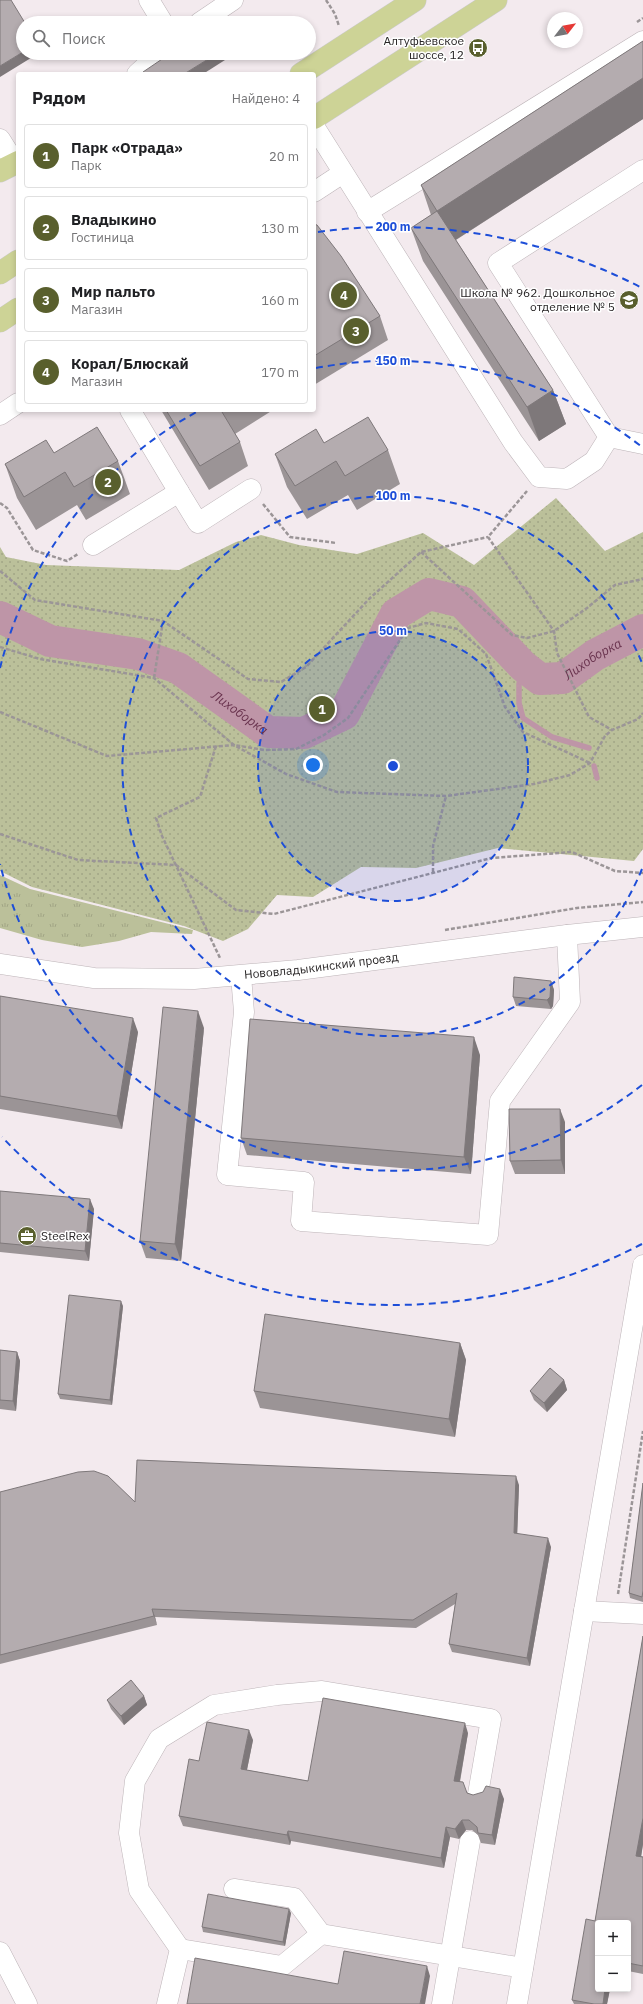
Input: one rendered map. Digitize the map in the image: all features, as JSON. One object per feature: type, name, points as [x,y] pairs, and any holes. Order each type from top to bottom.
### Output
[{"type":"main road","points":[[304,72],[415,0]]},
{"type":"main road","points":[[316,117],[496,0]]},
{"type":"main road","points":[[0,321],[16,310]]},
{"type":"street","points":[[149,0],[159,16]]},
{"type":"street","points":[[209,16],[233,0]]},
{"type":"street","points":[[367,212],[643,41]]},
{"type":"street","points":[[139,72],[152,60]]},
{"type":"street","points":[[316,129],[513,442],[539,478],[567,479],[594,461],[609,437]]},
{"type":"street","points":[[0,140],[10,169]]},
{"type":"street","points":[[643,170],[498,263],[609,437],[643,444]]},
{"type":"street","points":[[316,191],[343,173]]},
{"type":"street","points":[[0,415],[16,404]]},
{"type":"street","points":[[131,412],[198,523],[251,489]]},
{"type":"street","points":[[93,545],[179,492]]},
{"type":"street","name":"Нововладыкинский проезд","points":[[0,964],[94,978],[194,979],[298,970],[567,935],[643,927]]},
{"type":"street","points":[[235,976],[244,1012],[227,1175],[304,1182],[301,1221],[488,1235],[500,1101],[570,1002],[567,935]]},
{"type":"street","points":[[517,2004],[643,1265]]},
{"type":"street","points":[[584,1611],[643,1614]]},
{"type":"street","points":[[321,1934],[282,1966],[180,1949],[139,1890],[129,1833],[135,1781],[159,1739],[214,1705],[277,1695],[322,1691],[491,1719],[478,1794]]},
{"type":"street","points":[[442,2004],[470,1841]]},
{"type":"street","points":[[234,1889],[294,1898],[321,1934],[523,1968]]},
{"type":"street","points":[[167,2004],[180,1949]]},
{"type":"street","points":[[0,1952],[28,2004]]},
{"type":"path","points":[[326,0],[335,14],[339,26]]},
{"type":"path","points":[[0,570],[35,600],[163,621],[248,679],[281,682],[306,667],[369,599],[421,552],[488,536],[539,478]]},
{"type":"path","points":[[251,489],[290,537],[336,543]]},
{"type":"path","points":[[0,503],[7,508],[33,550],[67,561],[93,545]]},
{"type":"path","points":[[488,536],[554,631],[557,653],[589,717],[612,730]]},
{"type":"path","points":[[421,552],[512,635],[527,638],[554,631],[587,608],[615,585],[643,580]]},
{"type":"path","points":[[154,678],[163,621]]},
{"type":"path","points":[[0,712],[107,756],[234,745],[264,750],[296,749],[324,735],[348,718],[408,628],[426,623],[458,629],[486,654],[505,707],[523,732],[590,763]]},
{"type":"path","points":[[0,647],[40,659],[154,678],[234,745],[286,774],[337,792],[446,796],[534,784],[570,775],[590,763],[605,736],[612,730],[638,719],[643,713]]},
{"type":"path","points":[[216,746],[200,797],[156,818],[162,836],[176,865],[235,976]]},
{"type":"path","points":[[433,872],[433,846],[446,796]]},
{"type":"path","points":[[0,834],[78,860],[176,865],[236,910],[274,914],[491,858],[572,852],[615,871],[643,872]]},
{"type":"path","points":[[578,908],[643,902]]},
{"type":"path","points":[[615,1612],[643,1431]]},
{"type":"green space","points":[[556,498],[605,551],[643,532],[643,849],[634,861],[498,848],[416,868],[361,867],[313,897],[277,895],[248,929],[223,941],[184,926],[32,887],[0,871],[0,547],[6,557],[46,565],[179,570],[236,542],[261,535],[299,545],[357,554],[423,533],[474,565]]},
{"type":"green space","points":[[0,875],[30,889],[193,930],[192,934],[151,932],[119,941],[82,947],[42,940],[0,928]]},
{"type":"building","points":[[0,0],[11,0],[21,16],[16,16],[16,56],[0,66]]},
{"type":"building","points":[[643,41],[643,78],[437,211],[421,185]]},
{"type":"building","points":[[161,60],[207,60],[187,72],[143,72]]},
{"type":"building","points":[[437,211],[553,390],[527,407],[411,228]]},
{"type":"building","points":[[316,225],[341,256],[380,316],[316,355]]},
{"type":"building","points":[[167,412],[222,412],[240,442],[200,466]]},
{"type":"building","points":[[368,417],[388,450],[345,476],[336,461],[295,486],[275,454],[316,429],[324,443]]},
{"type":"building","points":[[97,427],[118,461],[74,487],[65,472],[24,497],[5,464],[46,440],[54,453]]},
{"type":"building","points":[[514,977],[551,981],[550,997],[547,1000],[513,997]]},
{"type":"building","points":[[0,996],[133,1018],[117,1116],[0,1096]]},
{"type":"building","points":[[163,1007],[198,1011],[175,1244],[140,1241]]},
{"type":"building","points":[[250,1019],[474,1037],[464,1157],[241,1138]]},
{"type":"building","points":[[509,1109],[560,1109],[561,1160],[510,1161]]},
{"type":"building","points":[[0,1191],[90,1199],[85,1251],[0,1243]]},
{"type":"building","points":[[69,1295],[121,1301],[110,1400],[58,1394]]},
{"type":"building","points":[[265,1314],[460,1343],[449,1419],[254,1391]]},
{"type":"building","points":[[0,1350],[17,1352],[13,1401],[0,1400]]},
{"type":"building","points":[[550,1368],[564,1380],[544,1403],[530,1391]]},
{"type":"building","points":[[137,1460],[516,1476],[514,1533],[548,1538],[527,1658],[449,1644],[457,1593],[413,1620],[152,1609],[154,1616],[0,1655],[0,1492],[78,1472],[94,1471],[108,1476],[135,1502]]},
{"type":"building","points":[[643,1483],[643,1591],[642,1597],[629,1593]]},
{"type":"building","points":[[643,1636],[643,1818],[636,1856],[643,1857],[643,1966],[631,1964],[631,1920],[595,1920]]},
{"type":"building","points":[[131,1680],[144,1696],[121,1716],[107,1700]]},
{"type":"building","points":[[323,1698],[465,1723],[454,1781],[463,1782],[467,1793],[473,1795],[483,1792],[486,1786],[500,1789],[492,1835],[478,1833],[477,1827],[469,1820],[462,1820],[455,1829],[446,1827],[441,1858],[288,1831],[287,1835],[179,1816],[189,1759],[199,1761],[207,1722],[249,1730],[241,1769],[308,1781]]},
{"type":"building","points":[[208,1894],[289,1909],[283,1942],[202,1927]]},
{"type":"building","points":[[586,1919],[595,1921],[595,1992],[605,1992],[603,2004],[572,2000]]},
{"type":"building","points":[[344,1951],[427,1966],[420,2004],[187,2004],[195,1958],[338,1984]]},
{"type":"waterway","name":"Лихоборка","points":[[0,617],[50,641],[138,654],[178,668],[268,732],[304,733],[344,714],[396,614],[429,594],[462,602],[523,666],[540,679],[563,678],[595,655],[643,630]]},
{"type":"waterway","points":[[523,666],[519,684],[519,703],[523,718],[552,737],[589,748]]},
{"type":"waterway","points":[[594,766],[597,778]]},
{"type":"place","name":"Алтуфьевское шоссе, 12","points":[[478,48]]},
{"type":"place","name":"Корал/Блюскай","points":[[344,295]]},
{"type":"place","name":"Школа № 962. Дошкольное отделение № 5","points":[[629,300]]},
{"type":"place","name":"Мир пальто","points":[[356,331]]},
{"type":"place","name":"Владыкино","points":[[108,482]]},
{"type":"place","name":"Парк «Отрада»","points":[[322,709]]},
{"type":"place","name":"SteelRex","points":[[27,1236]]}]
